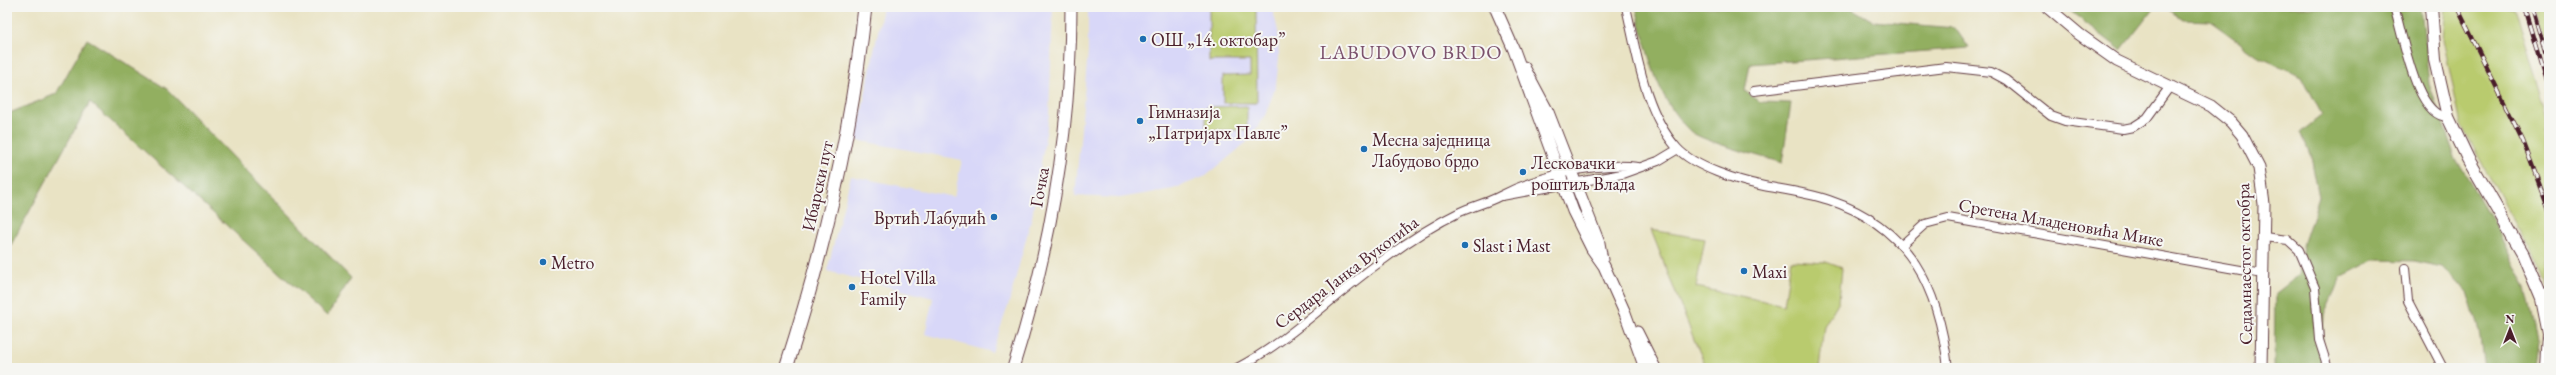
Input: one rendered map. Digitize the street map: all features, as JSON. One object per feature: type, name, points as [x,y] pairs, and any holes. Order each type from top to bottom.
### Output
[{"type":"main road","name":"Ибарски пут","points":[[786,368],[823,243],[846,137],[865,7]]},
{"type":"main road","points":[[862,33],[873,7]]},
{"type":"main road","points":[[2431,7],[2435,60],[2448,117],[2468,159],[2523,254],[2539,289],[2546,311],[2549,334],[2547,368]]},
{"type":"street","name":"Гочка","points":[[1013,368],[1031,306],[1059,176],[1070,77],[1071,7]]},
{"type":"street","points":[[1495,7],[1514,50],[1562,180],[1592,249],[1604,266]]},
{"type":"street","points":[[1626,7],[1647,92],[1666,133],[1678,149],[1728,176],[1811,195],[1842,205],[1867,216],[1902,245],[1916,262],[1933,297],[1942,326],[1948,368]]},
{"type":"street","name":"Седамнаестог октобра","points":[[2047,7],[2079,34],[2117,61],[2171,85],[2211,106],[2231,122],[2242,135],[2259,168],[2264,204],[2261,368]]},
{"type":"street","points":[[2394,7],[2412,71],[2420,89],[2432,111],[2441,117],[2448,117]]},
{"type":"street","points":[[1514,50],[1539,92],[1574,177],[1598,243],[1604,266],[1625,312],[1645,368]]},
{"type":"street","points":[[1754,91],[1946,67],[1970,69],[1991,72],[2006,80],[2051,116],[2066,122],[2123,130],[2133,127],[2147,118],[2171,85]]},
{"type":"street","name":"Сердара Јанка Вукотића","points":[[1236,368],[1283,340],[1382,260],[1426,230],[1461,212],[1499,197],[1574,177],[1622,174],[1638,166],[1658,161],[1678,149]]},
{"type":"street","name":"Сретена Младеновића Мике","points":[[1902,245],[1925,224],[1948,218],[2263,274]]},
{"type":"street","points":[[2264,237],[2288,240],[2299,250],[2315,288],[2319,340],[2328,368]]},
{"type":"street","points":[[2405,268],[2408,301],[2443,368]]},
{"type":"street","points":[[1625,312],[1642,340],[1656,368]]},
{"type":"shaded area","points":[[883,7],[1053,7],[1049,115],[1032,217],[1008,306],[992,352],[925,334],[933,298],[827,271],[851,176],[954,197],[962,160],[856,140]]},
{"type":"shaded area","points":[[1088,7],[1272,7],[1278,31],[1279,58],[1276,85],[1266,114],[1247,142],[1206,176],[1173,189],[1120,198],[1075,196],[1088,52]]},
{"type":"green space","points":[[1209,7],[1256,7],[1257,103],[1223,103],[1223,76],[1250,75],[1250,61],[1209,61]]},
{"type":"green space","points":[[1636,7],[1849,7],[1873,21],[1955,28],[1969,48],[1750,64],[1745,91],[1759,102],[1791,103],[1782,163],[1719,144],[1690,131],[1678,118],[1669,104],[1654,73]]},
{"type":"green space","points":[[2065,7],[2155,7],[2121,50]]},
{"type":"green space","points":[[2164,7],[2421,7],[2429,84],[2455,157],[2497,229],[2526,289],[2538,340],[2535,368],[2484,368],[2479,331],[2467,292],[2443,267],[2414,261],[2374,260],[2341,277],[2324,314],[2321,368],[2274,368],[2275,294],[2299,275],[2303,245],[2319,197],[2311,157],[2301,132],[2322,115],[2302,76],[2261,58],[2210,21],[2183,20]]},
{"type":"green space","points":[[2446,7],[2515,7],[2549,121],[2549,292],[2543,274],[2461,125],[2443,39]]},
{"type":"green space","points":[[2534,7],[2549,7],[2549,55]]},
{"type":"green space","points":[[87,39],[167,89],[351,278],[327,316],[90,102],[7,252],[7,114],[56,94]]},
{"type":"green space","points":[[1247,106],[1247,130],[1206,130],[1206,107]]},
{"type":"green space","points":[[1651,230],[1705,239],[1696,287],[1784,305],[1791,260],[1826,262],[1842,268],[1839,301],[1824,326],[1819,368],[1707,368],[1695,342]]},
{"type":"railway","points":[[2457,7],[2523,141],[2549,210]]},
{"type":"railway","points":[[2524,7],[2549,91]]},
{"type":"railway","points":[[2532,7],[2549,65]]},
{"type":"place","name":"ОШ „14. октобар”","points":[[1143,39]]},
{"type":"place","name":"Гимназија „Патријарх Павле”","points":[[1140,121]]},
{"type":"place","name":"Месна заједница Лабудово брдо","points":[[1364,149]]},
{"type":"place","name":"Лесковачки роштиљ Влада","points":[[1523,172]]},
{"type":"place","name":"Вртић Лабудић","points":[[994,217]]},
{"type":"place","name":"Slast i Mast","points":[[1465,245]]},
{"type":"place","name":"Metro","points":[[543,262]]},
{"type":"place","name":"Maxi","points":[[1744,271]]},
{"type":"place","name":"Hotel Villa Family","points":[[852,287]]},
{"type":"district","name":"LABUDOVO BRDO","points":[[1411,52]]}]
